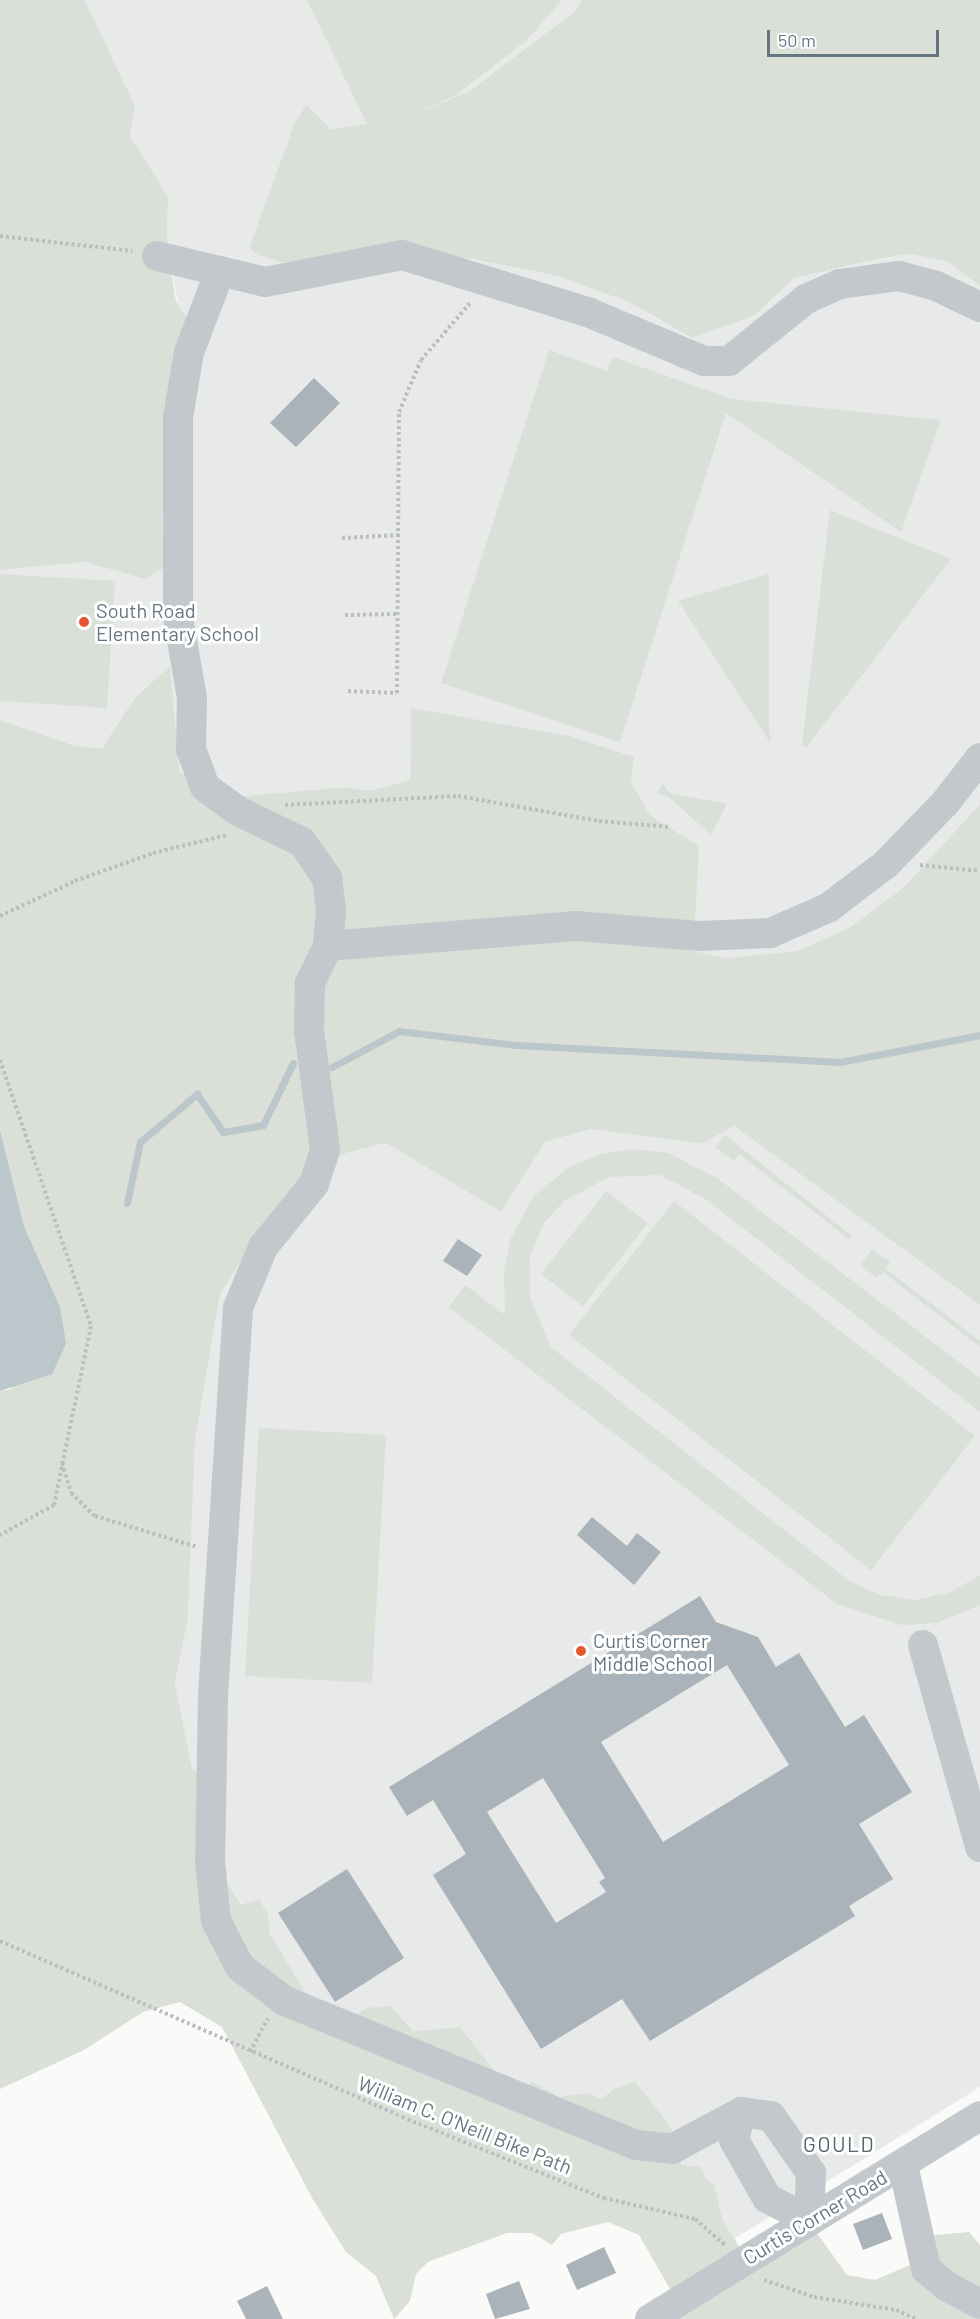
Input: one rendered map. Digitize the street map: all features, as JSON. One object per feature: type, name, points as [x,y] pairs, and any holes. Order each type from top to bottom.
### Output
[{"type":"street","points":[[157,256],[265,282],[402,255],[590,313],[704,361],[729,361],[806,299],[840,284],[899,276],[936,286],[980,307]]},
{"type":"street","points":[[220,271],[189,352],[178,418],[178,616],[192,698],[191,749],[205,787],[269,813],[302,842],[327,878],[331,911],[328,946],[310,983],[309,1031],[325,1150],[314,1184],[263,1247],[238,1308],[213,1707],[210,1862],[216,1921],[240,1967],[280,1997],[636,2145],[672,2149],[741,2112],[771,2116],[811,2173],[809,2220],[767,2198],[734,2140],[741,2112]]},
{"type":"street","points":[[328,946],[576,926],[699,936],[770,933],[828,908],[886,864],[945,803],[980,758]]},
{"type":"street","points":[[923,1645],[980,1847]]},
{"type":"street","name":"Curtis Corner Road","points":[[665,2315],[740,2261],[903,2165],[980,2116]]},
{"type":"street","points":[[903,2165],[926,2269],[946,2286],[980,2304]]},
{"type":"path","points":[[0,236],[85,243],[157,256]]},
{"type":"path","points":[[348,691],[397,693],[399,412],[407,385],[421,360],[461,317],[485,280]]},
{"type":"path","points":[[342,538],[399,535]]},
{"type":"path","points":[[345,615],[398,614]]},
{"type":"path","points":[[0,916],[75,880],[153,853],[212,842],[269,813],[458,796],[599,821],[670,827]]},
{"type":"path","points":[[886,864],[980,871]]},
{"type":"path","points":[[0,1060],[91,1326],[54,1505],[0,1535]]},
{"type":"path","points":[[62,1462],[71,1493],[95,1516],[224,1553]]},
{"type":"path","name":"William C. O'Neill Bike Path","points":[[0,1941],[250,2052],[604,2198],[694,2219],[768,2283],[814,2297],[896,2310],[916,2319]]},
{"type":"path","points":[[250,2052],[280,1997]]},
{"type":"shaded area","points":[[0,0],[85,0],[135,106],[130,136],[168,196],[167,246],[176,301],[188,320],[170,486],[162,515],[165,567],[145,579],[86,562],[0,570]]},
{"type":"shaded area","points":[[85,0],[582,0],[574,12],[468,92],[406,120],[331,129],[308,104],[295,122],[249,248],[284,263],[369,251],[473,259],[558,276],[631,303],[690,338],[754,316],[794,278],[877,259],[910,254],[948,262],[980,286],[980,804],[904,887],[849,928],[797,951],[727,958],[682,950],[699,846],[650,815],[631,782],[411,708],[410,780],[370,791],[346,787],[244,796],[214,793],[179,771],[134,699],[102,748],[76,746],[0,720],[0,570],[86,562],[116,568],[164,554],[162,515],[170,486],[180,314],[167,246],[168,196],[130,136],[135,106]]},
{"type":"shaded area","points":[[307,0],[562,0],[527,40],[456,95],[402,120],[468,92],[574,12],[582,0],[980,0],[980,286],[948,262],[910,254],[877,259],[794,278],[754,316],[691,338],[631,303],[558,276],[473,259],[369,251],[284,263],[258,255],[249,248],[295,122],[307,104],[331,129],[367,124]]},
{"type":"shaded area","points":[[549,350],[607,371],[613,357],[732,399],[941,420],[901,532],[726,413],[620,742],[441,683]]},
{"type":"shaded area","points":[[830,510],[951,559],[806,748],[802,744]]},
{"type":"shaded area","points":[[0,574],[115,581],[107,708],[0,701]]},
{"type":"shaded area","points":[[769,574],[769,733],[772,737],[769,741],[678,601]]},
{"type":"shaded area","points":[[170,666],[179,771],[214,793],[244,796],[346,787],[370,791],[410,780],[411,708],[569,736],[634,757],[631,782],[650,815],[699,846],[695,920],[683,949],[727,958],[797,951],[849,928],[904,887],[980,804],[980,1305],[734,1126],[703,1144],[591,1129],[545,1142],[501,1212],[386,1143],[320,1160],[250,1247],[220,1294],[195,1441],[188,1619],[175,1683],[192,1769],[204,1777],[198,1838],[242,1905],[259,1899],[268,1914],[270,1934],[318,2013],[343,2022],[367,2008],[390,2006],[413,2031],[460,2027],[511,2092],[533,2082],[558,2097],[588,2093],[602,2099],[614,2089],[635,2082],[670,2126],[682,2165],[701,2167],[705,2178],[714,2184],[723,2221],[745,2256],[809,2222],[847,2275],[875,2280],[917,2262],[935,2235],[969,2232],[980,2245],[980,2319],[675,2319],[674,2296],[639,2235],[608,2222],[561,2234],[552,2245],[532,2233],[507,2233],[428,2262],[416,2274],[410,2301],[394,2319],[376,2276],[346,2252],[312,2198],[222,2027],[180,2002],[143,2012],[84,2050],[0,2089],[0,1391],[11,1389],[60,1307],[24,1226],[0,1130],[0,720],[76,746],[102,748],[134,699]]},
{"type":"shaded area","points":[[662,784],[670,793],[727,804],[711,835],[668,796],[657,794]]},
{"type":"shaded area","name":"Curtis Corner Middle School","points":[[734,1126],[980,1305],[980,2087],[734,2239],[723,2221],[714,2184],[682,2165],[669,2135],[611,2093],[602,2099],[588,2093],[558,2097],[511,2092],[460,2027],[413,2031],[381,2010],[367,2008],[343,2022],[318,2013],[270,1934],[268,1914],[259,1900],[243,1905],[198,1838],[192,1770],[175,1683],[188,1619],[195,1441],[220,1294],[250,1247],[320,1160],[386,1143],[501,1212],[545,1142],[591,1129],[703,1144]]},
{"type":"shaded area","points":[[0,1130],[24,1226],[60,1307],[66,1344],[52,1374],[0,1391]]},
{"type":"shaded area","points":[[725,1135],[852,1236],[849,1239],[739,1154],[734,1161],[715,1147]]},
{"type":"shaded area","points":[[633,1149],[668,1153],[717,1178],[980,1378],[980,1412],[707,1200],[660,1175],[609,1177],[564,1201],[544,1223],[530,1257],[530,1298],[551,1347],[848,1580],[880,1595],[917,1600],[951,1592],[980,1575],[980,1605],[937,1623],[902,1625],[837,1604],[449,1307],[465,1285],[505,1315],[504,1271],[510,1240],[533,1197],[568,1168],[601,1154]]},
{"type":"shaded area","points":[[606,1191],[648,1223],[583,1306],[541,1274]]},
{"type":"shaded area","points":[[674,1201],[975,1436],[871,1570],[569,1335]]},
{"type":"shaded area","points":[[872,1249],[890,1262],[886,1269],[980,1341],[980,1347],[883,1272],[877,1278],[860,1265]]},
{"type":"shaded area","points":[[259,1428],[386,1435],[372,1683],[245,1676]]},
{"type":"building","points":[[314,378],[340,403],[296,447],[270,423]]},
{"type":"building","points":[[458,1239],[482,1255],[467,1276],[443,1261]]},
{"type":"building","points":[[592,1517],[627,1546],[637,1533],[661,1552],[634,1585],[577,1535]]},
{"type":"building","points":[[700,1596],[716,1622],[758,1637],[776,1667],[799,1653],[845,1727],[864,1715],[912,1792],[859,1824],[893,1879],[849,1906],[855,1916],[650,2041],[622,1999],[541,2049],[433,1875],[466,1854],[433,1800],[407,1816],[389,1787]],"holes":[[[727,1665],[789,1765],[663,1842],[601,1742]],[[543,1778],[605,1878],[599,1882],[606,1892],[556,1923],[487,1812]]]},
{"type":"building","points":[[347,1869],[404,1958],[335,2002],[278,1913]]},
{"type":"building","points":[[882,2213],[892,2239],[863,2250],[853,2224]]},
{"type":"building","points":[[604,2247],[616,2273],[577,2290],[566,2265]]},
{"type":"building","points":[[519,2281],[530,2309],[495,2319],[486,2294]]},
{"type":"building","points":[[267,2286],[283,2319],[246,2319],[237,2301]]},
{"type":"waterway","points":[[332,1067],[399,1031],[516,1045],[840,1062],[980,1035]]},
{"type":"waterway","points":[[127,1203],[140,1142],[197,1094],[223,1132],[263,1125],[293,1063]]},
{"type":"place","name":"South Road Elementary School","points":[[84,622]]},
{"type":"place","name":"Curtis Corner Middle School","points":[[581,1651]]},
{"type":"district","name":"GOULD","points":[[839,2144]]}]
